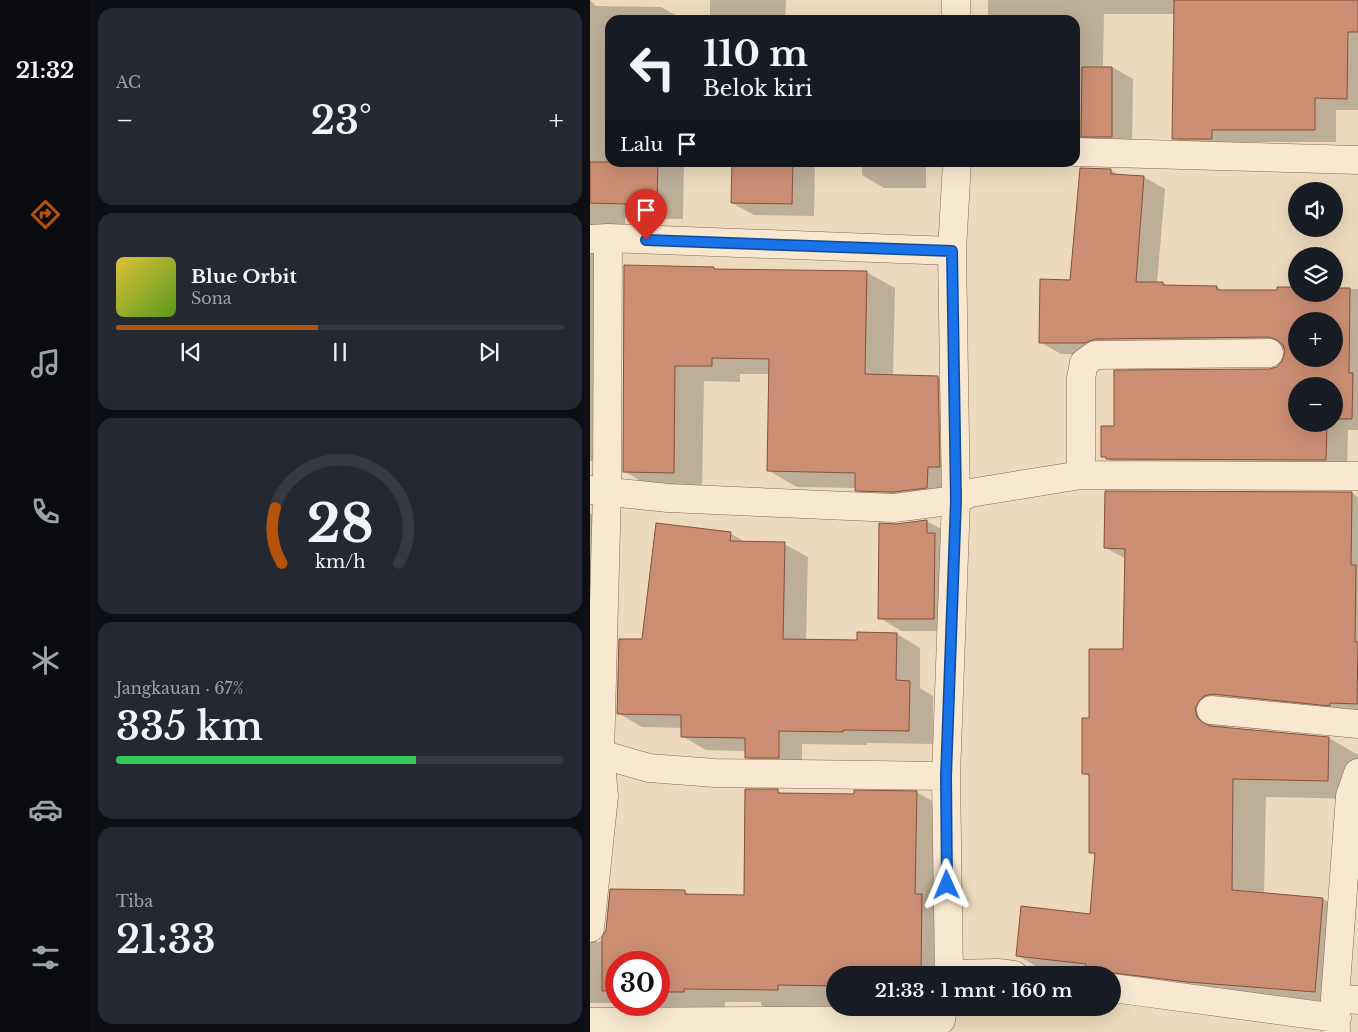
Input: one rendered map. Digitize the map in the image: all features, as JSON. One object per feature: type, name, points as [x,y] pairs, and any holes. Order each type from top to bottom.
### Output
[{"type":"street","points":[[956,0],[956,15]]},
{"type":"street","points":[[1080,152],[1358,160]]},
{"type":"street","points":[[949,966],[946,776],[956,500],[952,251],[957,167]]},
{"type":"street","points":[[590,928],[604,796],[595,754],[599,490],[599,239],[952,251]]},
{"type":"street","points":[[1081,475],[1081,378],[1084,363],[1095,355],[1269,353]]},
{"type":"street","points":[[599,490],[668,498],[894,508],[956,500],[970,493],[1081,475],[1358,476]]},
{"type":"street","points":[[1210,710],[1358,724]]},
{"type":"street","points":[[595,754],[649,768],[715,773],[946,776]]},
{"type":"street","points":[[1121,989],[1342,1012],[1355,788]]},
{"type":"street","points":[[590,1022],[941,1020]]},
{"type":"building","points":[[1174,0],[1358,0],[1358,32],[1348,32],[1347,99],[1315,98],[1315,130],[1212,130],[1212,139],[1172,139]]},
{"type":"building","points":[[1082,67],[1112,67],[1112,137],[1081,137]]},
{"type":"building","points":[[590,162],[605,162],[605,167],[658,167],[657,205],[590,203]]},
{"type":"building","points":[[732,167],[793,167],[792,204],[731,203]]},
{"type":"building","points":[[1080,168],[1111,169],[1111,174],[1144,176],[1136,282],[1163,282],[1163,285],[1217,286],[1217,290],[1277,290],[1277,287],[1288,287],[1288,302],[1343,302],[1343,288],[1350,288],[1349,373],[1353,373],[1352,419],[1343,419],[1343,377],[1288,377],[1288,432],[1327,432],[1326,460],[1106,459],[1106,457],[1101,457],[1101,426],[1114,426],[1114,370],[1269,369],[1277,367],[1282,361],[1285,352],[1283,345],[1269,337],[1095,339],[1085,343],[1039,343],[1040,279],[1070,280]]},
{"type":"building","points":[[624,265],[714,267],[714,269],[867,271],[865,374],[938,376],[940,467],[928,467],[927,488],[893,492],[855,491],[855,473],[767,471],[769,359],[712,358],[712,366],[675,366],[674,473],[623,472]]},
{"type":"building","points":[[1105,491],[1352,492],[1351,565],[1356,565],[1355,642],[1358,642],[1357,704],[1330,703],[1330,706],[1212,694],[1204,696],[1195,709],[1197,717],[1210,726],[1329,737],[1328,781],[1233,779],[1232,890],[1323,898],[1315,992],[1188,982],[1121,974],[1121,966],[1086,966],[1086,964],[1016,956],[1021,906],[1090,914],[1095,853],[1089,853],[1089,774],[1082,774],[1082,718],[1089,718],[1089,649],[1123,649],[1125,549],[1104,548]]},
{"type":"building","points":[[927,520],[927,533],[935,533],[934,619],[878,619],[879,523],[896,524]]},
{"type":"building","points":[[656,523],[731,532],[730,541],[785,542],[783,639],[857,640],[857,632],[897,633],[896,680],[910,681],[909,731],[779,731],[779,758],[745,758],[745,738],[681,737],[681,715],[617,714],[619,639],[642,639]]},
{"type":"building","points":[[745,789],[778,789],[778,793],[854,794],[854,790],[917,791],[915,894],[922,894],[921,966],[826,966],[826,986],[778,985],[778,990],[684,989],[684,992],[670,992],[670,951],[605,951],[605,991],[602,991],[602,937],[606,930],[610,889],[685,890],[685,894],[744,895]]},
{"type":"route","points":[[646,240],[952,251],[956,500],[946,776],[947,885]]}]
